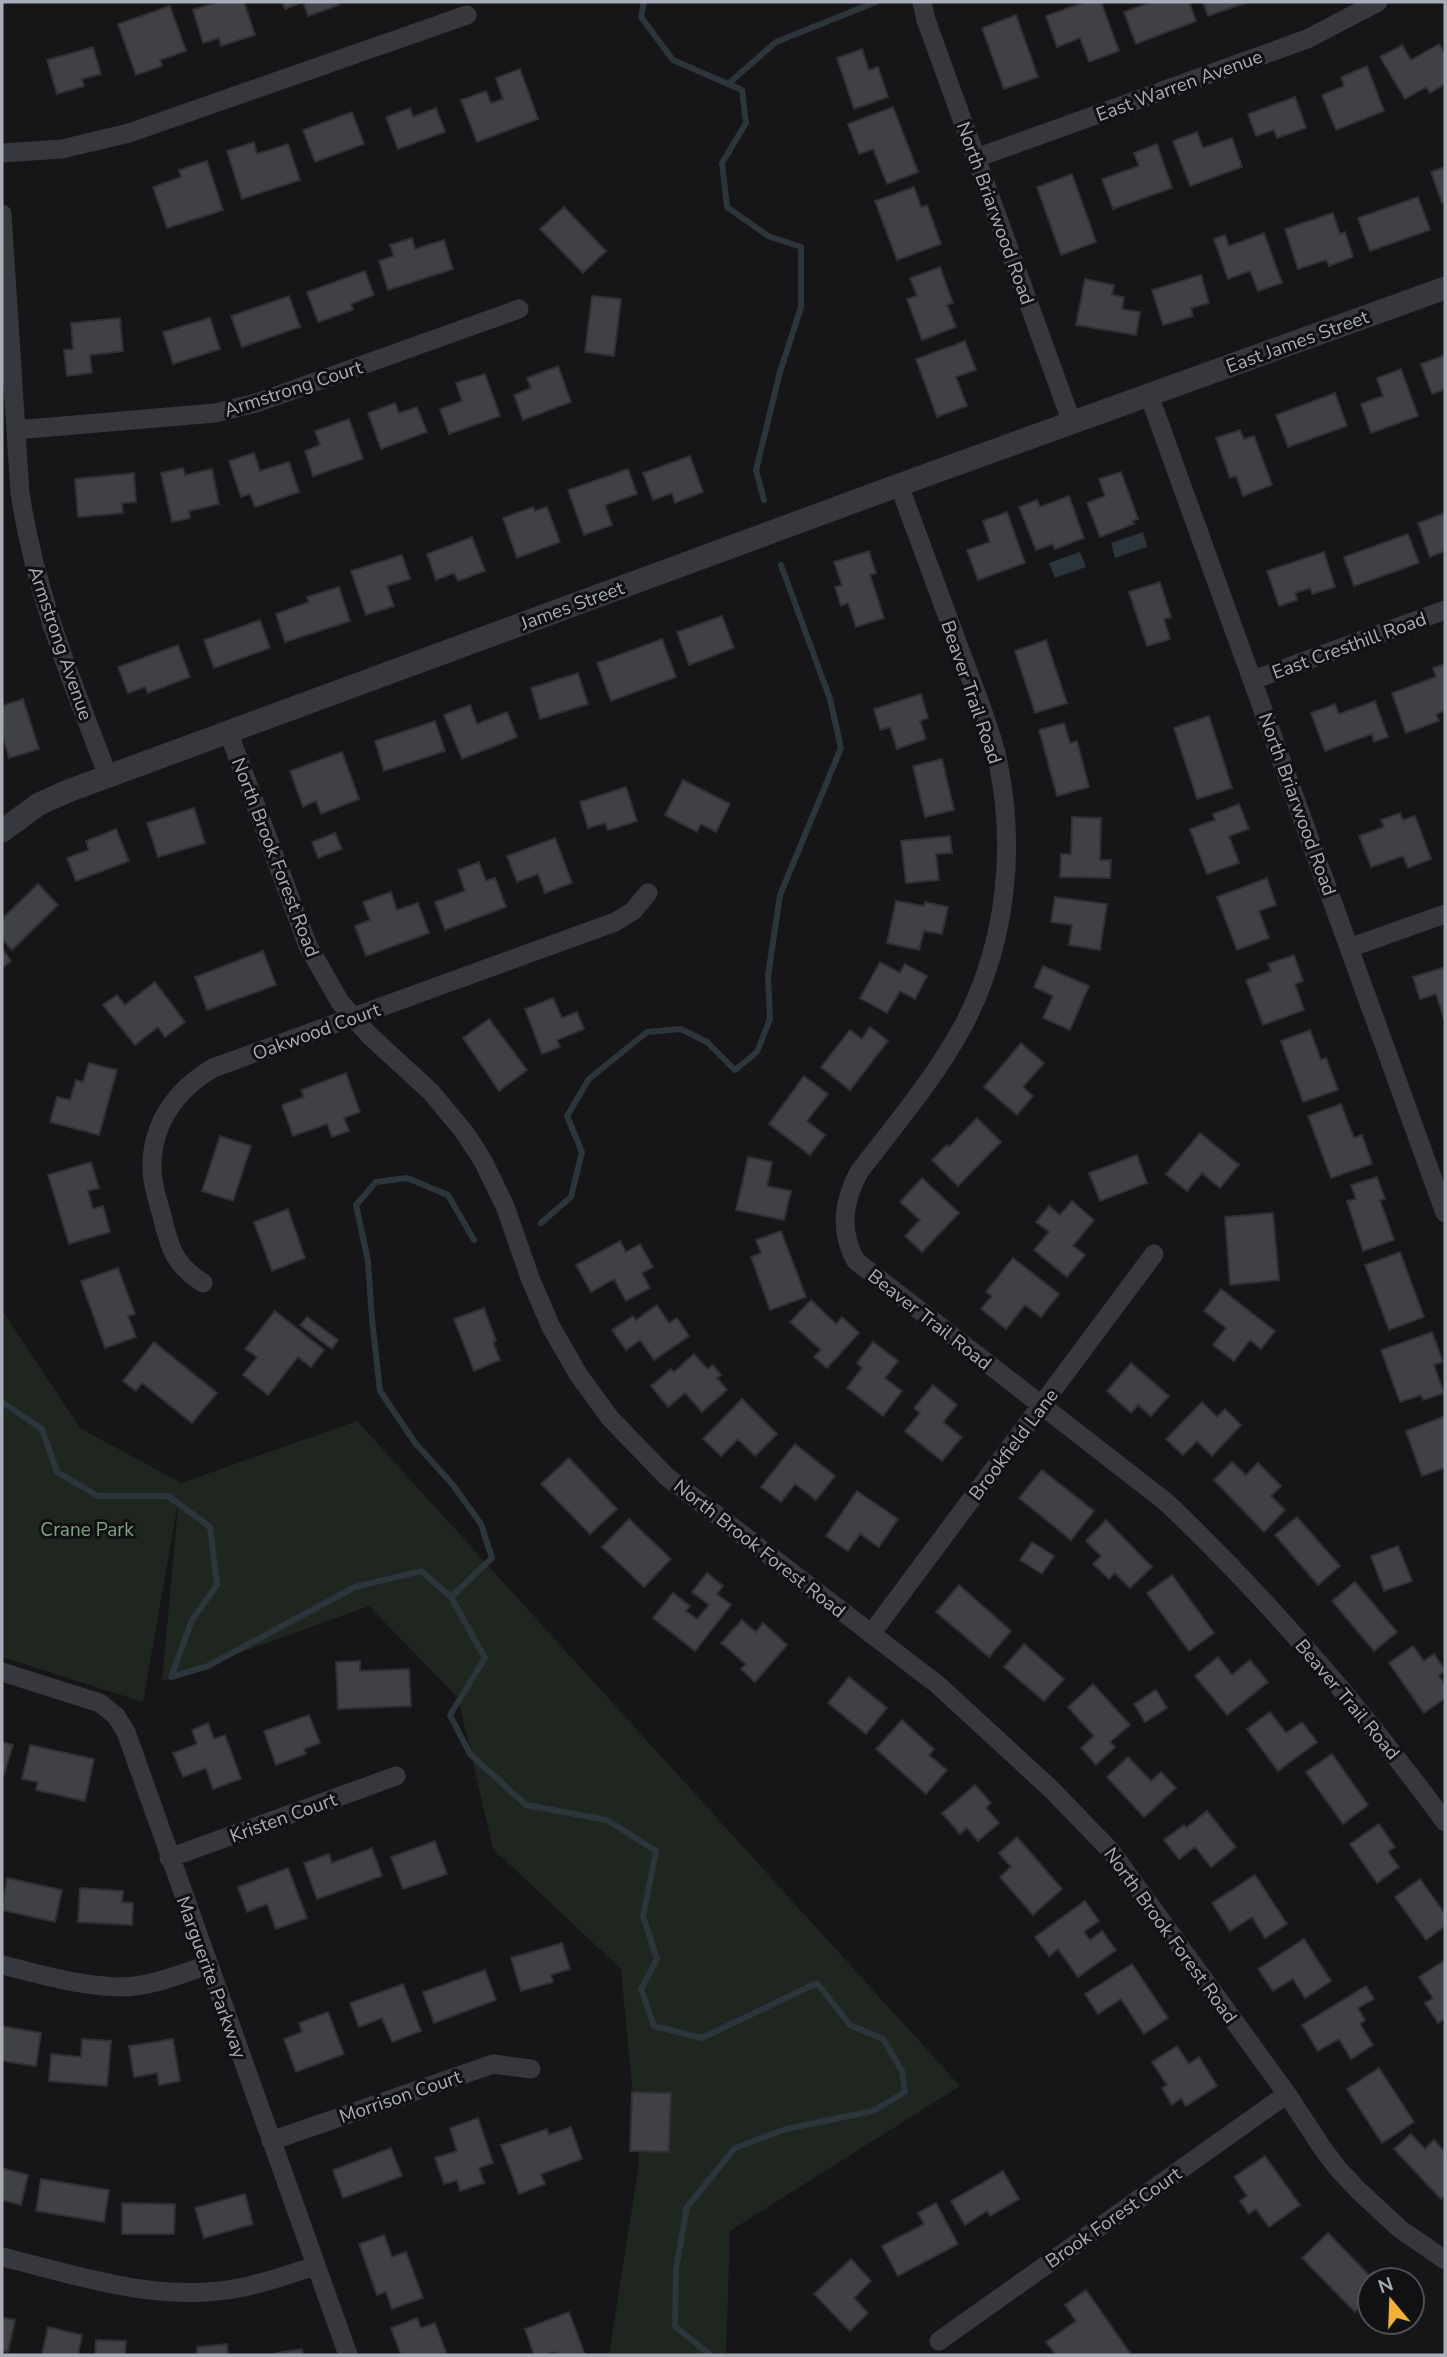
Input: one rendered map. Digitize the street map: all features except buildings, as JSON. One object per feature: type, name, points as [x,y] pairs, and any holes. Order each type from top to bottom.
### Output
[{"type":"street","name":"North Briarwood Road","points":[[922,2],[926,20],[1072,423]]},
{"type":"street","name":"East Warren Avenue","points":[[976,158],[1307,39],[1378,2]]},
{"type":"street","points":[[2,153],[62,149],[129,133],[467,15]]},
{"type":"street","name":"Armstrong Avenue","points":[[2,227],[20,493],[37,579],[53,632],[108,776]]},
{"type":"street","name":"East James Street","points":[[1149,395],[1445,288]]},
{"type":"street","name":"Armstrong Court","points":[[16,430],[215,413],[264,400],[519,309]]},
{"type":"street","name":"North Briarwood Road","points":[[1149,395],[1445,1213]]},
{"type":"street","name":"James Street","points":[[2,831],[39,804],[108,776],[1149,395]]},
{"type":"street","name":"Beaver Trail Road","points":[[899,485],[990,731],[1004,798],[1007,854],[1003,902],[993,950],[964,1026],[938,1068],[849,1189],[844,1211],[845,1233],[856,1261],[1166,1503],[1269,1605],[1350,1698],[1445,1822]]},
{"type":"street","name":"East Cresthill Road","points":[[1253,680],[1445,611]]},
{"type":"street","name":"North Brook Forest Road","points":[[228,731],[308,946],[335,993],[354,1018],[431,1093],[471,1142],[505,1206],[530,1278],[551,1327],[578,1374],[610,1418],[667,1476],[938,1685],[1051,1789],[1110,1850],[1287,2094],[1323,2149],[1359,2191],[1400,2229],[1445,2260]]},
{"type":"street","name":"Oakwood Court","points":[[203,1283],[185,1271],[175,1257],[153,1182],[152,1169],[154,1142],[163,1117],[177,1096],[194,1080],[213,1068],[615,922],[633,911],[648,893]]},
{"type":"street","points":[[1349,948],[1445,914]]},
{"type":"street","name":"Brookfield Lane","points":[[871,1634],[1154,1254]]},
{"type":"street","name":"Marguerite Parkway","points":[[2,1672],[100,1703],[116,1716],[126,1732],[348,2355]]},
{"type":"street","name":"Kristen Court","points":[[169,1858],[396,1776]]},
{"type":"street","points":[[2,1965],[106,1986],[132,1986],[160,1981],[208,1965]]},
{"type":"street","name":"Morrison Court","points":[[271,2141],[493,2063],[531,2069]]},
{"type":"street","name":"Brook Forest Court","points":[[939,2341],[1287,2094]]},
{"type":"street","points":[[2,2257],[137,2290],[183,2293],[244,2287],[316,2266]]},
{"type":"green space","name":"Crane Park","points":[[2,1310],[80,1428],[181,1483],[357,1421],[960,2086],[730,2231],[726,2355],[609,2355],[639,2163],[621,1969],[493,1849],[458,1698],[369,1606],[162,1681],[179,1497],[143,1702],[2,1657]]},
{"type":"shaded area","points":[[1143,532],[1147,547],[1115,558],[1111,543]]},
{"type":"shaded area","points":[[1080,552],[1086,567],[1055,578],[1049,563]]},
{"type":"waterway","points":[[644,2],[641,17],[673,60],[742,90],[746,123],[722,163],[727,207],[768,236],[801,247],[801,307],[780,372],[756,470],[764,500]]},
{"type":"waterway","points":[[728,84],[776,42],[876,2]]},
{"type":"waterway","points":[[541,1223],[571,1197],[582,1152],[567,1116],[589,1079],[647,1032],[681,1029],[707,1042],[735,1070],[757,1052],[770,1019],[768,976],[780,895],[841,748],[830,699],[781,565]]},
{"type":"waterway","points":[[451,1597],[492,1558],[481,1524],[453,1485],[416,1444],[380,1391],[368,1261],[356,1205],[376,1182],[407,1178],[448,1195],[474,1240]]},
{"type":"waterway","points":[[2,1402],[42,1429],[57,1472],[98,1496],[168,1496],[210,1527],[217,1585],[192,1620],[171,1677],[208,1666],[355,1587],[421,1571],[451,1597],[485,1658],[450,1715],[470,1754],[526,1805],[607,1820],[656,1851],[643,1916],[657,1959],[641,1989],[654,2026],[702,2038],[817,1983],[850,2025],[883,2039],[902,2071],[905,2092],[873,2111],[786,2129],[735,2148],[687,2207],[676,2269],[675,2326],[710,2355]]}]
